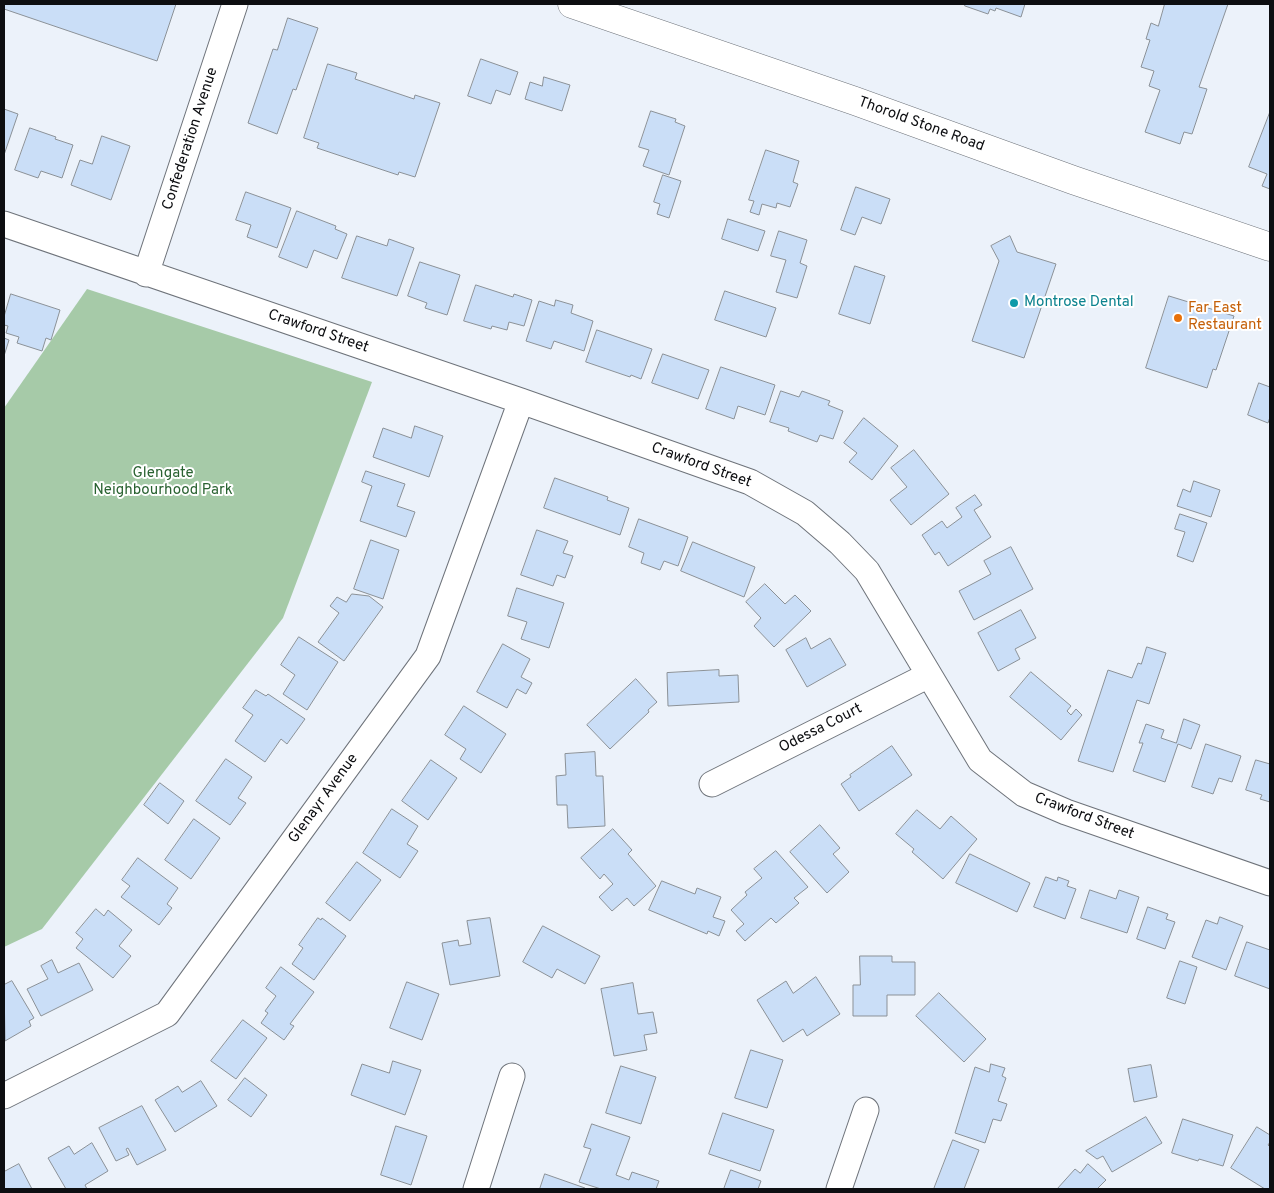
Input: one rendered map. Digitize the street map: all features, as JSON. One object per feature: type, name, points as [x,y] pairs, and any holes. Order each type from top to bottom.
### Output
[{"type":"main road","name":"Thorold Stone Road","points":[[572,4],[1270,247]]},
{"type":"street","name":"Confederation Avenue","points":[[146,274],[235,4]]},
{"type":"street","name":"Crawford Street","points":[[4,224],[521,401],[750,482],[805,513],[840,543],[867,571],[980,760],[1024,794],[1066,812],[1270,883]]},
{"type":"street","name":"Glenayr Avenue","points":[[4,1096],[167,1014],[173,1006],[428,656],[521,401]]},
{"type":"street","name":"Odessa Court","points":[[712,784],[929,675]]},
{"type":"street","points":[[476,1189],[512,1076]]},
{"type":"street","points":[[839,1189],[866,1110]]},
{"type":"green space","name":"Glengate Neighbourhood Park","points":[[87,289],[372,382],[283,618],[42,929],[4,947],[4,408]]},
{"type":"building","points":[[4,4],[176,4],[157,61],[4,9]]},
{"type":"building","points":[[965,4],[1025,4],[1021,17],[996,8],[995,11],[990,9],[988,14],[965,6]]},
{"type":"building","points":[[1165,4],[1228,4],[1199,87],[1207,89],[1192,134],[1184,132],[1180,144],[1145,132],[1160,90],[1149,86],[1154,71],[1141,67],[1150,40],[1146,39],[1151,23],[1158,26]]},
{"type":"building","points":[[288,18],[318,28],[296,90],[293,89],[277,134],[248,123],[273,49],[277,50]]},
{"type":"building","points":[[481,59],[518,72],[510,95],[496,90],[491,104],[468,96]]},
{"type":"building","points":[[328,64],[357,73],[355,79],[414,99],[415,95],[440,103],[415,177],[399,172],[398,175],[317,148],[319,143],[304,138]]},
{"type":"building","points":[[544,77],[570,85],[562,111],[525,99],[530,82],[542,86]]},
{"type":"building","points":[[4,109],[18,114],[4,155]]},
{"type":"building","points":[[651,111],[676,119],[675,122],[685,126],[669,175],[643,166],[649,150],[639,147]]},
{"type":"building","points":[[1270,112],[1270,189],[1262,186],[1267,174],[1249,167]]},
{"type":"building","points":[[30,128],[73,145],[62,178],[41,171],[38,178],[15,170]]},
{"type":"building","points":[[102,136],[130,146],[111,200],[71,185],[80,160],[92,164]]},
{"type":"building","points":[[766,150],[799,161],[793,182],[798,184],[790,207],[777,203],[776,208],[762,204],[759,215],[750,212],[754,201],[749,200]]},
{"type":"building","points":[[663,175],[681,181],[669,218],[657,214],[660,204],[654,202]]},
{"type":"building","points":[[856,187],[890,199],[881,224],[862,217],[855,235],[841,230]]},
{"type":"building","points":[[246,192],[291,208],[277,248],[247,237],[251,225],[236,220]]},
{"type":"building","points":[[297,211],[336,226],[335,229],[347,234],[337,259],[314,250],[307,268],[279,257]]},
{"type":"building","points":[[728,219],[765,231],[758,251],[722,239]]},
{"type":"building","points":[[779,231],[807,240],[800,263],[807,266],[797,298],[776,292],[786,260],[771,256]]},
{"type":"building","points":[[357,236],[387,246],[389,239],[414,248],[397,296],[342,278]]},
{"type":"building","name":"Montrose Dental","points":[[1010,236],[1017,252],[1056,264],[1024,358],[972,341],[999,261],[991,246]]},
{"type":"building","points":[[420,262],[460,275],[447,315],[425,308],[427,303],[408,296]]},
{"type":"building","points":[[855,266],[885,276],[870,324],[839,314]]},
{"type":"building","points":[[476,285],[513,297],[514,294],[532,300],[524,326],[509,322],[507,330],[492,326],[491,329],[464,321]]},
{"type":"building","points":[[725,291],[776,308],[766,337],[715,320]]},
{"type":"building","points":[[11,294],[60,310],[51,340],[46,338],[42,351],[17,343],[19,337],[6,333],[8,326],[4,325],[4,317]]},
{"type":"building","points":[[1169,296],[1234,316],[1216,370],[1213,369],[1207,388],[1146,368]]},
{"type":"building","points":[[556,300],[573,305],[571,313],[593,321],[584,351],[554,341],[551,349],[526,341],[539,301],[554,306]]},
{"type":"building","points":[[597,330],[652,349],[641,379],[586,362]]},
{"type":"building","points":[[4,338],[9,340],[4,356]]},
{"type":"building","points":[[663,354],[709,370],[698,399],[652,383]]},
{"type":"building","points":[[721,367],[775,385],[765,415],[738,406],[734,419],[706,409]]},
{"type":"building","points":[[1259,383],[1270,387],[1270,417],[1268,423],[1248,415]]},
{"type":"building","points":[[781,391],[799,397],[802,391],[830,401],[828,405],[843,411],[833,439],[820,435],[817,442],[788,431],[789,428],[770,422]]},
{"type":"building","points":[[864,418],[898,446],[872,480],[849,462],[857,453],[844,443]]},
{"type":"building","points":[[415,426],[443,436],[429,477],[373,457],[383,428],[411,438]]},
{"type":"building","points":[[914,450],[949,494],[911,525],[890,500],[907,487],[891,468]]},
{"type":"building","points":[[366,471],[405,484],[397,506],[415,512],[406,537],[360,521],[372,486],[362,482]]},
{"type":"building","points":[[555,478],[608,497],[607,500],[629,508],[620,535],[544,508]]},
{"type":"building","points":[[1194,481],[1220,490],[1211,517],[1177,506],[1183,489],[1190,492]]},
{"type":"building","points":[[975,495],[982,505],[974,510],[991,537],[948,566],[939,552],[935,555],[922,535],[942,521],[947,528],[962,517],[956,508]]},
{"type":"building","points":[[1180,514],[1207,523],[1193,562],[1177,556],[1185,532],[1175,529]]},
{"type":"building","points":[[639,519],[688,537],[678,566],[664,561],[660,570],[641,563],[644,553],[629,547]]},
{"type":"building","points":[[537,530],[568,541],[563,553],[573,556],[565,578],[557,575],[553,586],[521,575]]},
{"type":"building","points":[[371,540],[399,550],[383,599],[354,589]]},
{"type":"building","points":[[693,542],[755,567],[744,597],[681,571]]},
{"type":"building","points":[[1011,547],[1033,589],[974,620],[959,591],[991,574],[984,561]]},
{"type":"building","points":[[765,584],[785,604],[795,595],[811,611],[774,647],[754,626],[761,618],[746,602]]},
{"type":"building","points":[[517,588],[564,603],[549,648],[521,639],[527,622],[508,616]]},
{"type":"building","points":[[352,594],[369,596],[383,607],[344,661],[318,642],[339,613],[330,606],[337,597],[346,602]]},
{"type":"building","points":[[1021,610],[1036,638],[1015,649],[1020,659],[998,671],[978,633]]},
{"type":"building","points":[[299,637],[338,662],[307,710],[283,694],[295,675],[281,665]]},
{"type":"building","points":[[806,638],[811,649],[830,638],[846,665],[807,687],[786,650]]},
{"type":"building","points":[[503,644],[530,659],[521,677],[532,683],[526,694],[517,689],[507,708],[477,692]]},
{"type":"building","points":[[1147,647],[1166,653],[1149,704],[1137,700],[1113,772],[1078,761],[1108,670],[1132,678],[1138,663],[1141,664]]},
{"type":"building","points":[[719,670],[719,676],[738,675],[739,702],[668,706],[667,673]]},
{"type":"building","points":[[1031,672],[1071,706],[1067,711],[1071,715],[1076,709],[1082,715],[1061,740],[1010,697]]},
{"type":"building","points":[[636,679],[657,702],[610,749],[587,725]]},
{"type":"building","points":[[256,690],[266,696],[268,694],[305,719],[287,744],[281,739],[265,762],[235,741],[253,715],[243,708]]},
{"type":"building","points":[[464,706],[506,734],[481,773],[460,759],[466,749],[445,735]]},
{"type":"building","points":[[1184,719],[1200,725],[1191,749],[1178,744],[1165,782],[1133,771],[1143,743],[1139,743],[1146,724],[1164,730],[1161,738],[1176,743]]},
{"type":"building","points":[[1206,744],[1241,756],[1232,782],[1219,778],[1213,794],[1192,787]]},
{"type":"building","points":[[892,746],[912,775],[859,811],[841,784],[851,777],[850,775]]},
{"type":"building","points":[[595,752],[596,776],[603,776],[605,826],[568,828],[567,805],[557,805],[556,776],[566,775],[565,754]]},
{"type":"building","points":[[226,759],[252,777],[238,798],[246,803],[230,825],[196,801]]},
{"type":"building","points":[[431,760],[457,778],[428,820],[402,801]]},
{"type":"building","points":[[1256,760],[1270,764],[1270,802],[1260,799],[1262,795],[1246,790]]},
{"type":"building","points":[[160,783],[184,801],[168,824],[144,805]]},
{"type":"building","points":[[392,809],[418,826],[407,844],[418,851],[400,878],[363,853]]},
{"type":"building","points":[[917,810],[940,829],[951,816],[977,839],[943,879],[912,852],[914,849],[896,834]]},
{"type":"building","points":[[194,819],[220,838],[191,879],[165,860]]},
{"type":"building","points":[[820,825],[840,848],[833,854],[849,872],[827,893],[790,852]]},
{"type":"building","points":[[613,829],[632,850],[628,854],[656,886],[634,906],[627,898],[612,911],[599,897],[613,884],[604,874],[600,879],[581,858]]},
{"type":"building","points":[[776,851],[808,887],[794,898],[799,903],[776,923],[771,918],[745,941],[736,931],[744,924],[731,910],[747,895],[745,892],[762,878],[754,869]]},
{"type":"building","points":[[970,854],[1030,883],[1017,912],[956,883]]},
{"type":"building","points":[[138,858],[178,888],[167,904],[172,908],[159,925],[121,897],[130,886],[122,880]]},
{"type":"building","points":[[357,862],[381,880],[350,921],[326,903]]},
{"type":"building","points":[[1046,877],[1057,881],[1058,877],[1069,881],[1067,886],[1076,889],[1065,919],[1034,907]]},
{"type":"building","points":[[662,881],[695,894],[697,888],[721,897],[713,917],[725,921],[719,936],[708,931],[707,934],[649,910]]},
{"type":"building","points":[[1090,890],[1116,899],[1119,890],[1139,897],[1127,933],[1081,918]]},
{"type":"building","points":[[1148,907],[1168,914],[1166,919],[1175,922],[1165,949],[1137,939]]},
{"type":"building","points":[[96,909],[104,916],[108,910],[132,930],[119,946],[131,956],[113,978],[76,948],[83,939],[76,933]]},
{"type":"building","points":[[1220,917],[1243,926],[1226,970],[1192,957],[1206,920],[1217,924]]},
{"type":"building","points":[[318,918],[321,920],[322,918],[346,936],[314,980],[292,964],[303,948],[299,945]]},
{"type":"building","points":[[490,918],[500,976],[450,985],[442,943],[458,940],[459,946],[471,944],[467,921]]},
{"type":"building","points":[[543,926],[600,956],[585,984],[557,969],[552,978],[523,962]]},
{"type":"building","points":[[1247,942],[1270,950],[1270,989],[1235,976]]},
{"type":"building","points":[[860,956],[892,956],[892,962],[915,962],[915,995],[887,995],[887,1016],[853,1016],[853,985],[860,985]]},
{"type":"building","points":[[52,960],[58,973],[79,963],[93,990],[41,1016],[27,989],[48,979],[41,966]]},
{"type":"building","points":[[1180,961],[1197,967],[1185,1004],[1167,998]]},
{"type":"building","points":[[281,967],[314,992],[290,1024],[294,1026],[284,1040],[261,1023],[268,1013],[265,1011],[276,996],[266,988]]},
{"type":"building","points":[[816,977],[840,1014],[807,1036],[803,1029],[783,1042],[757,1000],[786,981],[793,993]]},
{"type":"building","points":[[12,981],[34,1018],[29,1021],[31,1026],[5,1041],[4,985]]},
{"type":"building","points":[[407,982],[439,994],[422,1040],[390,1028]]},
{"type":"building","points":[[633,983],[638,1014],[653,1012],[657,1033],[644,1035],[647,1050],[614,1056],[601,989]]},
{"type":"building","points":[[939,993],[986,1039],[964,1062],[916,1016]]},
{"type":"building","points":[[243,1020],[267,1038],[236,1079],[211,1061]]},
{"type":"building","points":[[751,1050],[783,1060],[767,1108],[735,1098]]},
{"type":"building","points":[[393,1061],[421,1070],[405,1115],[351,1095],[362,1064],[389,1073]]},
{"type":"building","points":[[991,1064],[1005,1068],[1002,1076],[1006,1078],[998,1101],[1007,1104],[1001,1121],[993,1119],[985,1143],[955,1133],[975,1067],[989,1072]]},
{"type":"building","points":[[1151,1065],[1157,1097],[1134,1102],[1128,1069]]},
{"type":"building","points":[[621,1066],[656,1077],[641,1124],[606,1113]]},
{"type":"building","points":[[245,1078],[267,1095],[251,1117],[228,1100]]},
{"type":"building","points":[[201,1081],[217,1106],[175,1132],[155,1100],[178,1086],[182,1092]]},
{"type":"building","points":[[142,1106],[166,1150],[137,1165],[128,1148],[126,1149],[129,1155],[116,1161],[99,1128]]},
{"type":"building","points":[[723,1113],[774,1130],[760,1171],[709,1154]]},
{"type":"building","points":[[1146,1117],[1162,1143],[1112,1172],[1103,1156],[1097,1159],[1086,1151]]},
{"type":"building","points":[[1183,1119],[1233,1135],[1223,1166],[1172,1153]]},
{"type":"building","points":[[592,1124],[630,1137],[616,1175],[629,1180],[632,1172],[659,1181],[656,1189],[601,1189],[579,1182],[591,1149],[584,1147]]},
{"type":"building","points":[[396,1126],[427,1136],[411,1185],[381,1175]]},
{"type":"building","points":[[1257,1127],[1270,1135],[1268,1145],[1270,1147],[1270,1189],[1265,1189],[1231,1168]]},
{"type":"building","points":[[953,1140],[979,1150],[964,1189],[934,1189]]},
{"type":"building","points":[[92,1143],[108,1171],[85,1185],[87,1189],[66,1189],[48,1158],[69,1146],[74,1154]]},
{"type":"building","points":[[19,1164],[32,1189],[4,1189],[4,1172]]},
{"type":"building","points":[[1088,1164],[1106,1180],[1097,1189],[1057,1189],[1075,1169],[1080,1173]]},
{"type":"building","points":[[731,1170],[761,1181],[758,1189],[724,1189]]},
{"type":"building","points":[[545,1174],[585,1188],[585,1189],[540,1189]]},
{"type":"place","name":"Montrose Dental","points":[[1014,303]]},
{"type":"place","name":"Far East Restaurant","points":[[1178,318]]}]
